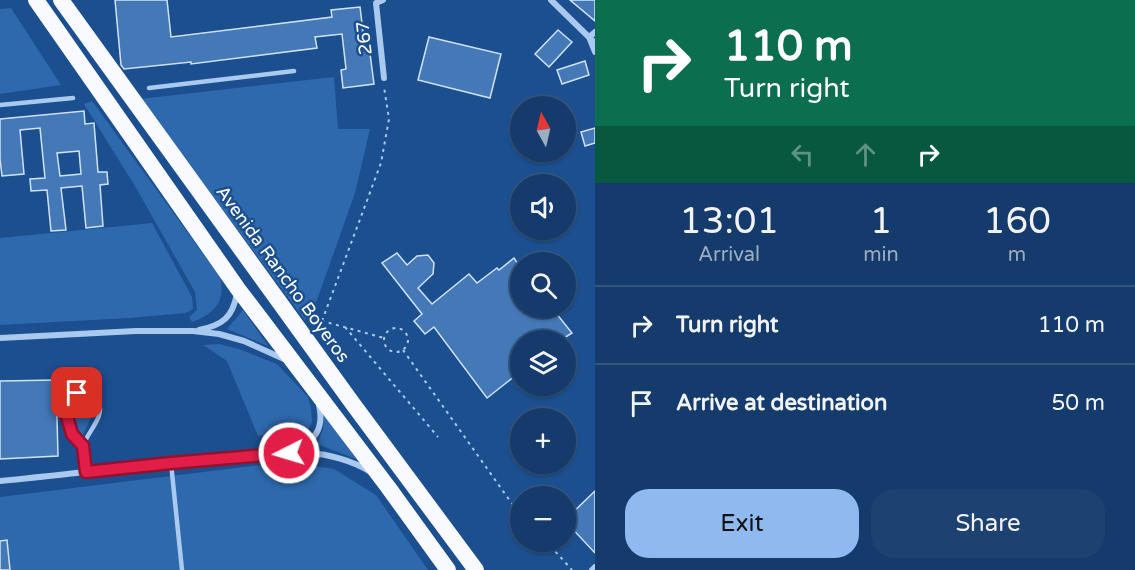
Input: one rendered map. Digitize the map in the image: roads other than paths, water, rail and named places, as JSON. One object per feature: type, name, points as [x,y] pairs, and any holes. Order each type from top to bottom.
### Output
[{"type":"highway","points":[[36,0],[238,289],[448,570]]},
{"type":"highway","name":"Avenida Rancho Boyeros","points":[[61,0],[352,404],[476,570]]},
{"type":"street","name":"267","points":[[383,0],[376,3],[384,78]]},
{"type":"street","points":[[551,0],[592,40],[595,52]]},
{"type":"street","points":[[592,40],[595,32]]},
{"type":"street","points":[[193,331],[215,326],[229,316],[236,302],[238,289]]},
{"type":"street","points":[[0,338],[136,331],[193,331],[219,334],[244,341],[295,365]]},
{"type":"street","points":[[289,453],[312,441],[318,432],[321,411],[312,388]]},
{"type":"street","points":[[0,481],[171,463],[311,453],[346,461],[365,469],[388,487]]},
{"type":"street","points":[[592,570],[595,567]]},
{"type":"lane","points":[[148,88],[294,71]]},
{"type":"lane","points":[[0,105],[73,98]]},
{"type":"lane","points":[[83,446],[72,434],[68,420],[67,408],[70,399],[77,393],[91,394],[98,400],[100,408],[83,446],[86,472]]},
{"type":"lane","points":[[171,463],[182,570]]}]
